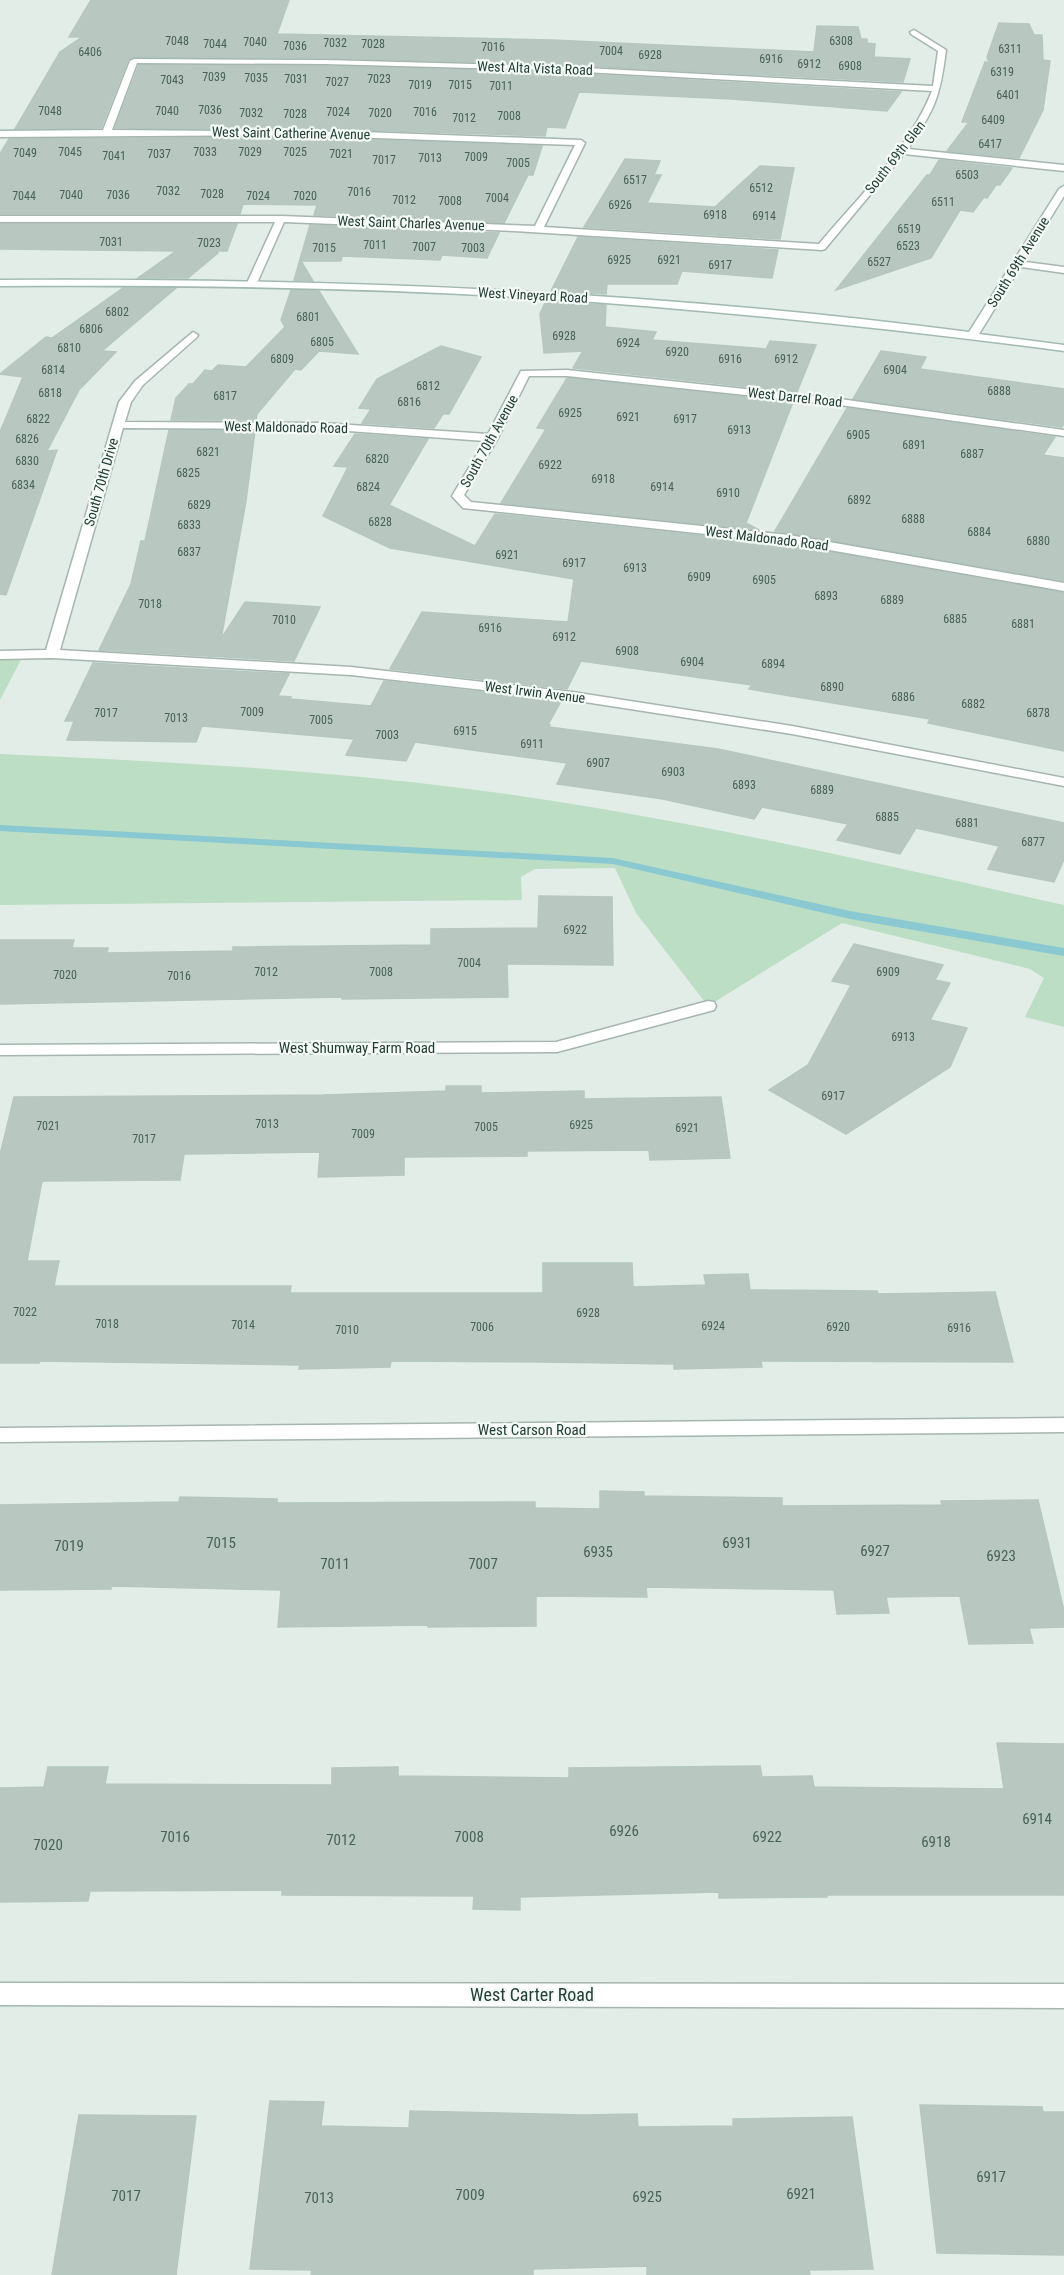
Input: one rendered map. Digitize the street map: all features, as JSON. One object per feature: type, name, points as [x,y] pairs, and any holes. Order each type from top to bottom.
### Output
[{"type":"street","name":"South 69th Glen","points":[[822,247],[902,151],[927,115],[937,89],[942,50],[914,32]]},
{"type":"street","name":"West Alta Vista Road","points":[[107,132],[134,61],[336,62],[536,67],[937,89]]},
{"type":"street","name":"West Saint Catherine Avenue","points":[[0,134],[107,132],[376,134],[581,143],[539,227]]},
{"type":"street","points":[[902,151],[1064,168]]},
{"type":"street","name":"South 69th Avenue","points":[[973,335],[1064,189]]},
{"type":"street","name":"West Saint Charles Avenue","points":[[0,219],[281,219],[539,227],[822,247]]},
{"type":"street","points":[[252,283],[281,219]]},
{"type":"street","points":[[1018,264],[1064,270]]},
{"type":"street","name":"West Vineyard Road","points":[[0,283],[252,283],[426,289],[594,299],[790,315],[973,335],[1064,348]]},
{"type":"street","name":"South 70th Drive","points":[[52,654],[125,402],[139,383],[193,335]]},
{"type":"street","name":"West Darrel Road","points":[[525,373],[567,373],[840,402],[1064,433]]},
{"type":"street","name":"South 70th Avenue","points":[[467,505],[458,496],[492,438],[525,373]]},
{"type":"street","name":"West Maldonado Road","points":[[117,425],[321,426],[492,438]]},
{"type":"street","name":"West Maldonado Road","points":[[467,505],[789,539],[1064,586]]},
{"type":"street","name":"West Irwin Avenue","points":[[0,655],[52,654],[351,671],[572,696],[792,730],[1064,782]]},
{"type":"street","name":"West Shumway Farm Road","points":[[0,1050],[557,1047],[708,1006]]},
{"type":"street","name":"West Carson Road","points":[[0,1434],[1064,1425]]},
{"type":"street","name":"West Carter Road","points":[[0,1994],[1064,1996]]},
{"type":"green space","points":[[24,654],[0,700],[0,655]]},
{"type":"green space","points":[[0,754],[293,771],[469,789],[619,812],[768,840],[1064,905],[1064,1027],[1025,1017],[1044,978],[1030,969],[842,923],[708,1006],[636,913],[615,868],[535,869],[521,877],[522,900],[0,905]]},
{"type":"building","points":[[91,0],[289,0],[277,34],[552,40],[814,52],[817,26],[858,27],[861,39],[867,39],[867,43],[875,44],[874,57],[910,59],[903,82],[547,64],[325,58],[134,57],[128,60],[101,128],[15,129],[60,52],[82,37],[69,37]]},
{"type":"building","points":[[999,23],[1029,24],[1034,35],[1042,35],[1043,60],[1050,61],[1043,110],[1019,158],[947,151],[969,122],[962,122],[985,62],[989,63],[987,57]]},
{"type":"building","points":[[139,65],[325,66],[547,72],[901,92],[887,111],[732,99],[579,92],[565,128],[547,127],[545,136],[364,130],[115,128]]},
{"type":"building","points":[[291,137],[542,146],[533,175],[528,175],[504,223],[314,215],[317,205],[243,204],[240,214],[0,214],[0,154],[9,139]]},
{"type":"building","points":[[625,159],[660,161],[654,175],[661,175],[647,203],[715,207],[760,166],[794,168],[780,239],[584,227]]},
{"type":"building","points":[[939,160],[1012,168],[1000,185],[996,185],[987,198],[984,197],[973,212],[960,210],[931,258],[836,290],[927,175],[930,175]]},
{"type":"building","points":[[0,224],[237,224],[227,251],[216,251],[218,253],[188,278],[138,278],[176,251],[0,249]]},
{"type":"building","points":[[310,225],[499,233],[487,258],[442,255],[440,260],[342,256],[341,261],[301,261],[313,281],[294,280]]},
{"type":"building","points":[[578,237],[778,250],[772,278],[682,271],[677,284],[607,284],[606,294],[551,291]]},
{"type":"building","points":[[123,288],[176,288],[102,351],[116,352],[79,390],[47,451],[57,450],[6,595],[0,594],[0,432],[23,377],[0,374],[46,337],[52,338]]},
{"type":"building","points":[[291,290],[319,291],[358,354],[319,351],[301,370],[295,369],[257,414],[256,420],[171,420],[176,398],[205,370],[212,371],[218,365],[246,367],[285,327],[281,320]]},
{"type":"building","points":[[546,301],[606,305],[605,327],[656,332],[652,340],[766,349],[770,341],[816,345],[797,392],[573,368],[583,351],[544,353],[540,314]]},
{"type":"building","points":[[441,346],[481,357],[449,414],[443,414],[434,428],[362,423],[371,409],[359,408],[377,379]]},
{"type":"building","points":[[881,351],[926,357],[920,369],[1064,389],[1064,424],[1062,427],[853,399]]},
{"type":"building","points":[[567,378],[793,402],[746,523],[759,530],[501,503],[546,429],[537,428]]},
{"type":"building","points":[[847,408],[1055,437],[1043,455],[1064,458],[1064,581],[775,531]]},
{"type":"building","points":[[169,430],[255,431],[246,501],[221,639],[245,602],[320,607],[294,661],[99,650],[131,584],[141,541],[145,541]]},
{"type":"building","points":[[355,434],[428,439],[389,505],[475,546],[495,514],[789,545],[1064,593],[1064,751],[928,723],[930,719],[749,689],[752,685],[581,661],[567,689],[390,669],[422,612],[568,622],[574,579],[390,548],[323,516],[348,467],[334,466]]},
{"type":"building","points":[[93,663],[289,674],[278,696],[371,706],[384,681],[561,701],[549,727],[718,749],[1064,823],[1064,859],[1054,882],[988,869],[999,846],[916,828],[900,854],[837,840],[848,824],[762,807],[754,819],[663,799],[557,784],[567,763],[415,742],[406,761],[346,755],[354,739],[202,726],[196,742],[67,740],[74,721],[65,721]]},
{"type":"building","points":[[539,896],[612,897],[613,965],[507,964],[508,997],[342,999],[342,997],[0,1004],[0,940],[74,940],[72,948],[108,948],[107,953],[233,951],[233,947],[431,945],[431,929],[538,928]]},
{"type":"building","points":[[854,944],[943,965],[935,980],[950,983],[930,1020],[967,1028],[950,1067],[846,1134],[769,1090],[808,1065],[851,985],[832,981]]},
{"type":"building","points":[[446,1086],[481,1086],[481,1093],[584,1091],[584,1099],[721,1097],[730,1158],[650,1160],[649,1150],[527,1151],[527,1156],[404,1157],[404,1175],[318,1177],[320,1152],[184,1154],[180,1180],[42,1181],[27,1261],[59,1261],[54,1286],[291,1286],[290,1293],[543,1293],[543,1263],[632,1263],[633,1287],[706,1285],[704,1275],[748,1274],[750,1290],[877,1291],[878,1294],[995,1292],[1013,1362],[761,1361],[762,1367],[674,1369],[674,1364],[543,1362],[391,1361],[390,1367],[299,1369],[300,1365],[39,1361],[39,1363],[0,1363],[0,1155],[14,1097],[323,1095],[446,1091]]},
{"type":"building","points":[[600,1491],[644,1492],[644,1496],[782,1498],[782,1506],[942,1505],[941,1501],[1038,1500],[1064,1611],[1064,1627],[1029,1628],[1033,1643],[969,1644],[960,1596],[886,1597],[889,1613],[837,1614],[834,1590],[646,1587],[647,1597],[536,1596],[536,1626],[278,1627],[281,1590],[111,1586],[111,1589],[0,1590],[0,1505],[179,1502],[180,1497],[277,1499],[277,1503],[535,1502],[535,1508],[600,1509]]},
{"type":"building","points":[[997,1743],[1064,1744],[1064,1895],[827,1895],[827,1897],[719,1898],[719,1892],[520,1897],[520,1910],[473,1909],[474,1896],[282,1895],[282,1890],[90,1891],[88,1901],[0,1902],[0,1788],[44,1787],[48,1767],[108,1767],[105,1784],[332,1785],[332,1768],[398,1767],[398,1776],[569,1778],[569,1768],[760,1766],[762,1777],[812,1776],[814,1787],[1004,1789]]},
{"type":"building","points":[[270,2101],[324,2102],[321,2126],[409,2128],[410,2111],[637,2114],[638,2127],[733,2126],[733,2119],[852,2117],[873,2269],[809,2270],[810,2275],[647,2275],[647,2266],[533,2269],[533,2275],[311,2275],[312,2270],[250,2269]]},
{"type":"building","points":[[920,2105],[1042,2107],[1043,2112],[1064,2112],[1064,2255],[937,2253]]},
{"type":"building","points":[[79,2115],[196,2116],[176,2275],[52,2275]]},
{"type":"waterway","points":[[0,828],[613,861],[850,915],[1064,952]]}]
